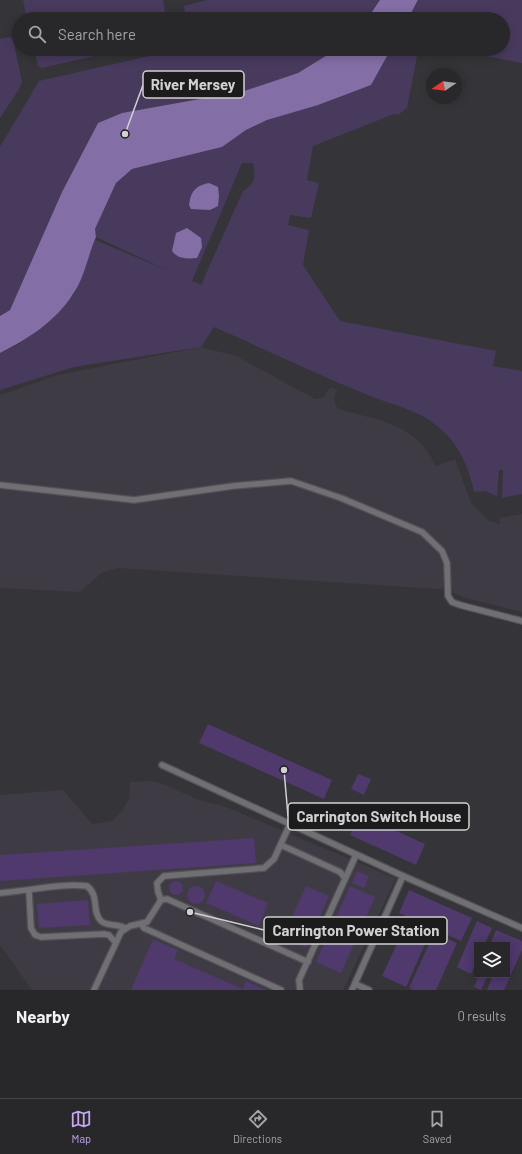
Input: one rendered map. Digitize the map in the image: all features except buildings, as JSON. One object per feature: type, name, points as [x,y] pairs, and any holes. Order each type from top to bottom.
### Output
[{"type":"lane","points":[[0,485],[134,500],[233,486],[291,481],[342,498],[422,532],[442,551],[447,563],[448,596],[452,602],[460,606],[522,620]]},
{"type":"lane","points":[[162,765],[356,855],[522,928]]},
{"type":"lane","points":[[0,893],[28,891],[41,888],[88,886],[95,894],[96,912],[100,920],[108,925],[125,928],[147,922],[151,917],[161,900],[157,883],[164,876],[258,870],[270,864],[274,859],[290,824]]},
{"type":"lane","points":[[281,845],[340,872],[345,878]]},
{"type":"lane","points":[[300,990],[299,980],[356,855]]},
{"type":"lane","points":[[352,990],[403,876]]},
{"type":"lane","points":[[28,891],[31,928],[34,935],[41,937],[104,934],[109,935],[115,942]]},
{"type":"lane","points":[[161,900],[171,900],[308,962]]},
{"type":"lane","points":[[141,924],[144,928],[281,990]]},
{"type":"lane","points":[[94,990],[115,942],[125,928]]},
{"type":"lane","points":[[355,984],[368,990]]},
{"type":"shaded area","points":[[23,0],[163,0],[165,12],[26,12]]},
{"type":"shaded area","points":[[207,0],[380,0],[372,12],[185,12],[184,6]]},
{"type":"shaded area","points":[[380,0],[418,0],[412,12],[372,12]]},
{"type":"shaded area","points":[[419,0],[522,0],[522,63],[486,56],[510,56],[510,12],[412,12]]},
{"type":"shaded area","points":[[9,37],[12,38],[12,56],[17,56],[22,82],[0,118],[0,39]]},
{"type":"shaded area","points":[[36,56],[95,56],[42,68],[38,66]]},
{"type":"shaded area","points":[[149,56],[326,56],[298,73],[244,91],[122,113],[98,123],[62,192],[10,310],[0,316],[0,147],[39,81]]},
{"type":"shaded area","points":[[326,56],[387,56],[371,85],[318,105],[267,120],[246,130],[222,147],[132,169],[116,183],[95,229],[96,237],[83,274],[77,288],[66,304],[41,328],[21,342],[0,353],[0,316],[10,310],[62,192],[98,123],[122,113],[244,91],[298,73]]},
{"type":"shaded area","points":[[387,56],[417,56],[407,108],[398,115],[394,114],[313,146],[307,180],[319,183],[311,218],[290,215],[288,225],[309,230],[303,265],[340,321],[496,351],[493,366],[522,371],[522,494],[502,498],[503,470],[499,470],[497,496],[485,491],[474,492],[467,467],[455,444],[443,431],[417,413],[350,388],[214,327],[201,347],[74,367],[0,390],[0,353],[19,344],[74,294],[95,240],[169,271],[96,237],[95,229],[116,183],[132,169],[222,147],[246,130],[267,120],[371,85]],"holes":[[[242,163],[253,163],[254,179],[250,186],[243,191],[201,285],[192,281]]]},
{"type":"shaded area","points":[[209,183],[218,187],[218,206],[210,210],[191,209],[189,205],[194,190]]},
{"type":"shaded area","points":[[187,228],[201,238],[202,247],[197,258],[183,258],[177,256],[172,251],[176,233]]},
{"type":"shaded area","points":[[201,347],[236,356],[315,399],[323,398],[330,387],[337,390],[334,397],[338,409],[380,420],[400,428],[417,439],[430,455],[436,466],[455,459],[471,503],[489,521],[500,524],[499,518],[522,514],[522,612],[466,598],[454,593],[451,587],[439,589],[118,568],[103,572],[80,592],[0,588],[0,395],[58,375]]},
{"type":"shaded area","points":[[151,781],[163,784],[199,800],[226,807],[395,878],[402,866],[343,990],[32,990],[0,945],[0,795],[63,790],[92,824],[112,821],[122,811],[129,799],[130,782]]},
{"type":"place","name":"River Mersey","points":[[125,134]]},
{"type":"place","name":"Carrington Switch House","points":[[284,770]]},
{"type":"place","name":"Carrington Power Station","points":[[190,912]]}]
